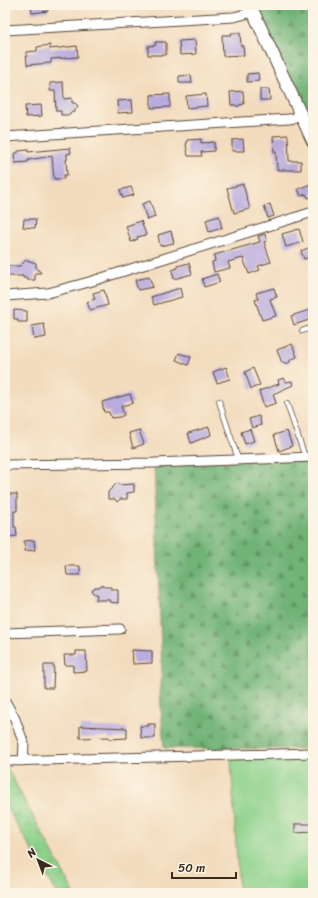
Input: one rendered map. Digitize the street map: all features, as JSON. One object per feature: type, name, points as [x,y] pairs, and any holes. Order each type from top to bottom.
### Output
[{"type":"street","points":[[5,30],[234,17],[252,8],[313,141]]},
{"type":"street","points":[[5,137],[289,120],[301,117]]},
{"type":"street","points":[[5,296],[55,292],[313,212]]},
{"type":"street","points":[[5,465],[154,463],[309,457]]},
{"type":"street","points":[[5,633],[120,630]]},
{"type":"street","points":[[5,701],[15,719],[24,744],[23,761]]},
{"type":"street","points":[[5,761],[313,753]]},
{"type":"lane","points":[[302,331],[313,327]]},
{"type":"lane","points":[[219,401],[238,459]]},
{"type":"lane","points":[[287,404],[309,457]]},
{"type":"green space","points":[[250,5],[313,5],[313,141]]},
{"type":"green space","points":[[313,459],[313,749],[164,748],[160,691],[162,670],[154,463]]},
{"type":"green space","points":[[313,757],[313,824],[295,824],[295,832],[313,832],[313,893],[239,893],[231,759]]},
{"type":"green space","points":[[5,766],[74,893],[57,893],[5,804]]},
{"type":"building","points":[[31,5],[48,5],[48,11],[32,13]]},
{"type":"building","points":[[231,33],[240,33],[241,46],[243,46],[244,55],[223,56],[222,35],[231,35]]},
{"type":"building","points":[[195,40],[196,54],[180,55],[179,41]]},
{"type":"building","points":[[155,42],[166,42],[166,55],[148,55],[148,46],[156,45]]},
{"type":"building","points":[[50,45],[50,49],[77,46],[78,57],[51,59],[51,63],[27,65],[26,52],[37,51],[37,47]]},
{"type":"building","points":[[258,73],[259,81],[247,82],[247,74]]},
{"type":"building","points":[[191,75],[192,83],[179,83],[179,76]]},
{"type":"building","points":[[63,82],[64,99],[72,98],[72,103],[75,103],[78,106],[75,112],[70,113],[70,115],[61,115],[61,111],[56,111],[55,91],[50,91],[50,83]]},
{"type":"building","points":[[260,89],[269,89],[270,100],[260,100]]},
{"type":"building","points":[[243,91],[244,104],[239,105],[238,107],[236,105],[231,105],[230,92]]},
{"type":"building","points":[[170,94],[170,107],[151,108],[151,95]]},
{"type":"building","points":[[206,94],[207,106],[187,108],[186,96]]},
{"type":"building","points":[[132,100],[133,112],[118,113],[117,101]]},
{"type":"building","points":[[41,105],[42,116],[26,117],[25,106]]},
{"type":"building","points":[[288,135],[289,161],[301,161],[301,170],[277,170],[273,136]]},
{"type":"building","points":[[201,139],[201,143],[214,142],[214,151],[201,152],[202,156],[188,156],[186,144],[187,140]]},
{"type":"building","points":[[243,139],[244,151],[232,151],[232,140]]},
{"type":"building","points":[[70,148],[71,153],[67,154],[66,160],[67,175],[64,175],[64,179],[54,179],[52,156],[28,160],[28,162],[15,163],[14,153],[18,153],[18,151],[28,150],[28,152]]},
{"type":"building","points":[[313,183],[313,196],[308,198],[306,194],[301,196],[298,189]]},
{"type":"building","points":[[243,184],[250,209],[234,213],[227,188]]},
{"type":"building","points":[[131,187],[134,195],[123,198],[120,190]]},
{"type":"building","points":[[150,201],[155,217],[147,220],[142,204]]},
{"type":"building","points":[[270,204],[274,216],[268,218],[264,206]]},
{"type":"building","points":[[219,216],[222,228],[209,232],[206,220]]},
{"type":"building","points":[[24,219],[36,219],[35,228],[23,227]]},
{"type":"building","points":[[141,221],[146,235],[137,237],[138,239],[131,242],[126,226]]},
{"type":"building","points":[[299,229],[303,242],[286,247],[282,234]]},
{"type":"building","points":[[171,231],[174,243],[160,246],[158,235]]},
{"type":"building","points":[[265,234],[267,241],[264,242],[271,262],[258,266],[260,270],[249,274],[243,258],[228,262],[230,268],[214,272],[212,262],[215,261],[214,255],[260,242],[258,236]]},
{"type":"building","points":[[313,246],[313,256],[304,259],[301,251]]},
{"type":"building","points":[[26,260],[36,263],[36,267],[41,273],[35,273],[35,280],[27,280],[27,278],[23,278],[23,276],[5,276],[5,266],[20,266]]},
{"type":"building","points":[[189,263],[192,274],[174,279],[172,270],[178,268],[177,266]]},
{"type":"building","points":[[217,274],[220,282],[204,287],[202,279]]},
{"type":"building","points":[[149,277],[153,287],[138,290],[135,280]]},
{"type":"building","points":[[180,288],[182,297],[154,305],[151,297]]},
{"type":"building","points":[[274,288],[277,297],[270,299],[276,316],[262,320],[255,300],[258,299],[256,293]]},
{"type":"building","points":[[104,290],[108,305],[90,310],[87,302],[95,299],[93,293]]},
{"type":"building","points":[[14,310],[27,311],[27,322],[18,322],[18,319],[14,319]]},
{"type":"building","points":[[309,310],[312,319],[294,325],[291,316]]},
{"type":"building","points":[[44,324],[46,337],[34,339],[32,326]]},
{"type":"building","points":[[292,344],[297,357],[290,360],[290,362],[286,364],[284,362],[282,363],[277,350]]},
{"type":"building","points":[[179,353],[191,357],[188,365],[176,360]]},
{"type":"building","points":[[226,367],[230,379],[217,383],[213,372]]},
{"type":"building","points":[[253,368],[260,385],[251,389],[245,372]]},
{"type":"building","points":[[284,378],[286,382],[292,381],[293,385],[273,394],[276,403],[264,407],[259,391],[279,384],[278,380]]},
{"type":"building","points":[[130,394],[133,403],[121,406],[124,415],[111,418],[109,412],[104,412],[102,402]]},
{"type":"building","points":[[259,416],[261,425],[252,428],[249,419]]},
{"type":"building","points":[[209,427],[211,435],[191,443],[188,433]]},
{"type":"building","points":[[250,429],[254,441],[245,444],[241,432]]},
{"type":"building","points":[[139,430],[144,444],[133,448],[129,433]]},
{"type":"building","points":[[287,431],[292,446],[279,451],[274,435]]},
{"type":"building","points":[[117,483],[120,485],[134,484],[134,492],[127,493],[127,499],[120,499],[117,502],[115,499],[108,499],[108,492]]},
{"type":"building","points":[[6,494],[17,494],[17,511],[14,511],[14,527],[16,527],[17,536],[5,537]]},
{"type":"building","points":[[34,540],[35,550],[25,551],[24,541]]},
{"type":"building","points":[[66,566],[80,566],[80,575],[67,575]]},
{"type":"building","points":[[101,585],[111,587],[111,590],[118,590],[118,603],[110,602],[110,600],[96,600],[97,594],[94,594],[91,590]]},
{"type":"building","points":[[132,650],[152,651],[152,663],[133,664]]},
{"type":"building","points":[[76,651],[86,651],[87,671],[73,672],[73,665],[65,665],[64,655],[76,655]]},
{"type":"building","points":[[44,665],[54,665],[53,688],[44,688]]},
{"type":"building","points":[[148,724],[155,724],[155,738],[141,738],[140,726],[149,726]]},
{"type":"building","points":[[80,726],[127,728],[127,738],[80,738]]},
{"type":"building","points":[[295,824],[313,824],[313,832],[295,833]]}]
